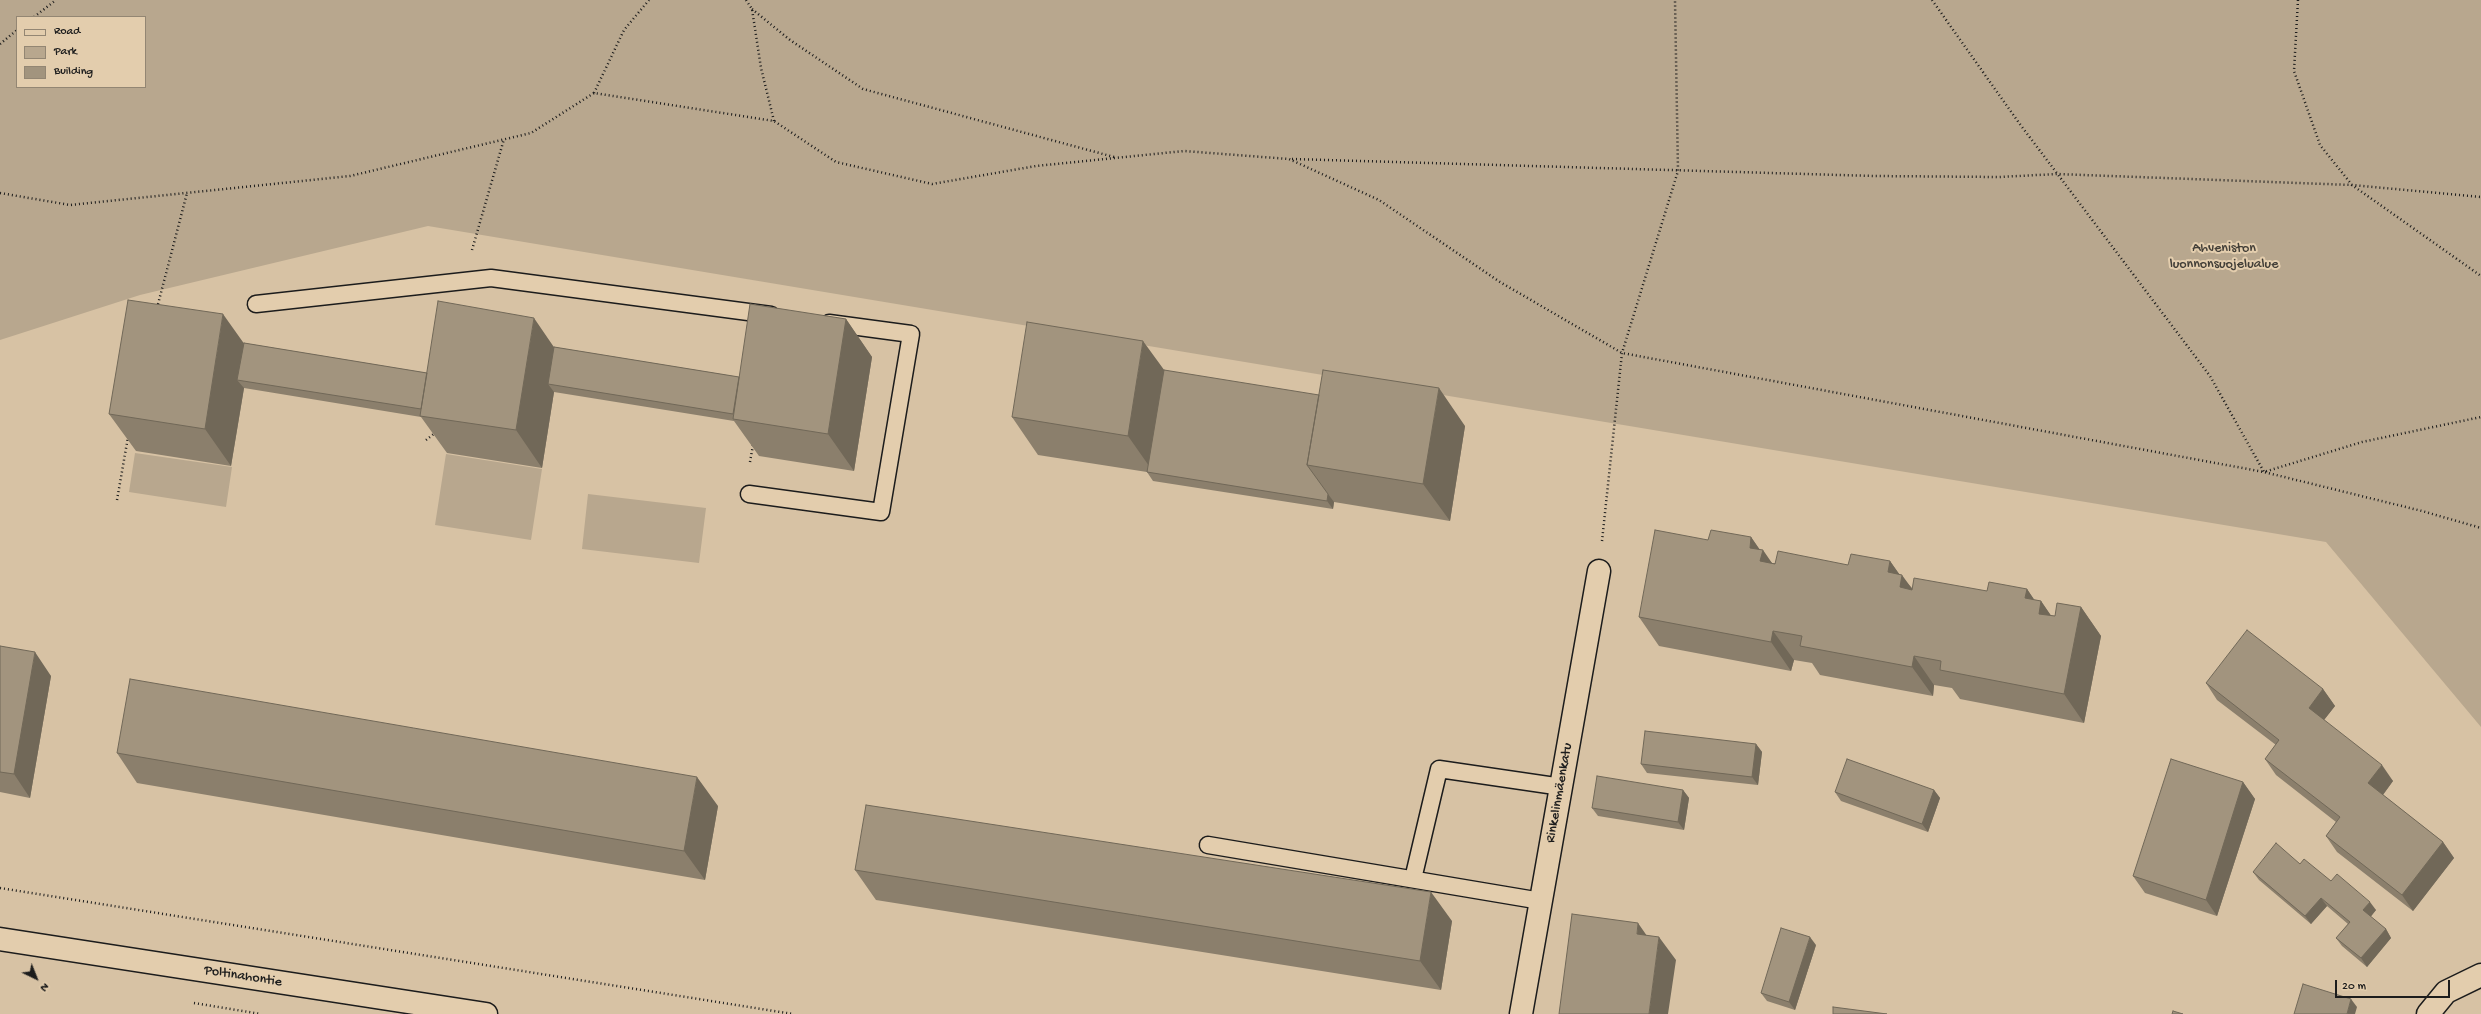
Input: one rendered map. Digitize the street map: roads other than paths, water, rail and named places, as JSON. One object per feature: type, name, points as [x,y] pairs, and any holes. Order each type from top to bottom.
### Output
[{"type":"street","name":"Rinkelinmäenkatu","points":[[1521,1014],[1599,571]]},
{"type":"street","name":"Poltinahontie","points":[[0,939],[486,1014]]},
{"type":"street","points":[[2428,1014],[2446,992],[2481,975]]},
{"type":"lane","points":[[256,304],[491,278],[784,317]]},
{"type":"lane","points":[[749,494],[881,512],[911,334],[816,321]]},
{"type":"lane","points":[[1413,879],[1439,769],[1562,787]]},
{"type":"lane","points":[[1208,845],[1541,901]]},
{"type":"park label","name":"Ahveniston luonnonsuojelualue","points":[[2224,258]]}]
